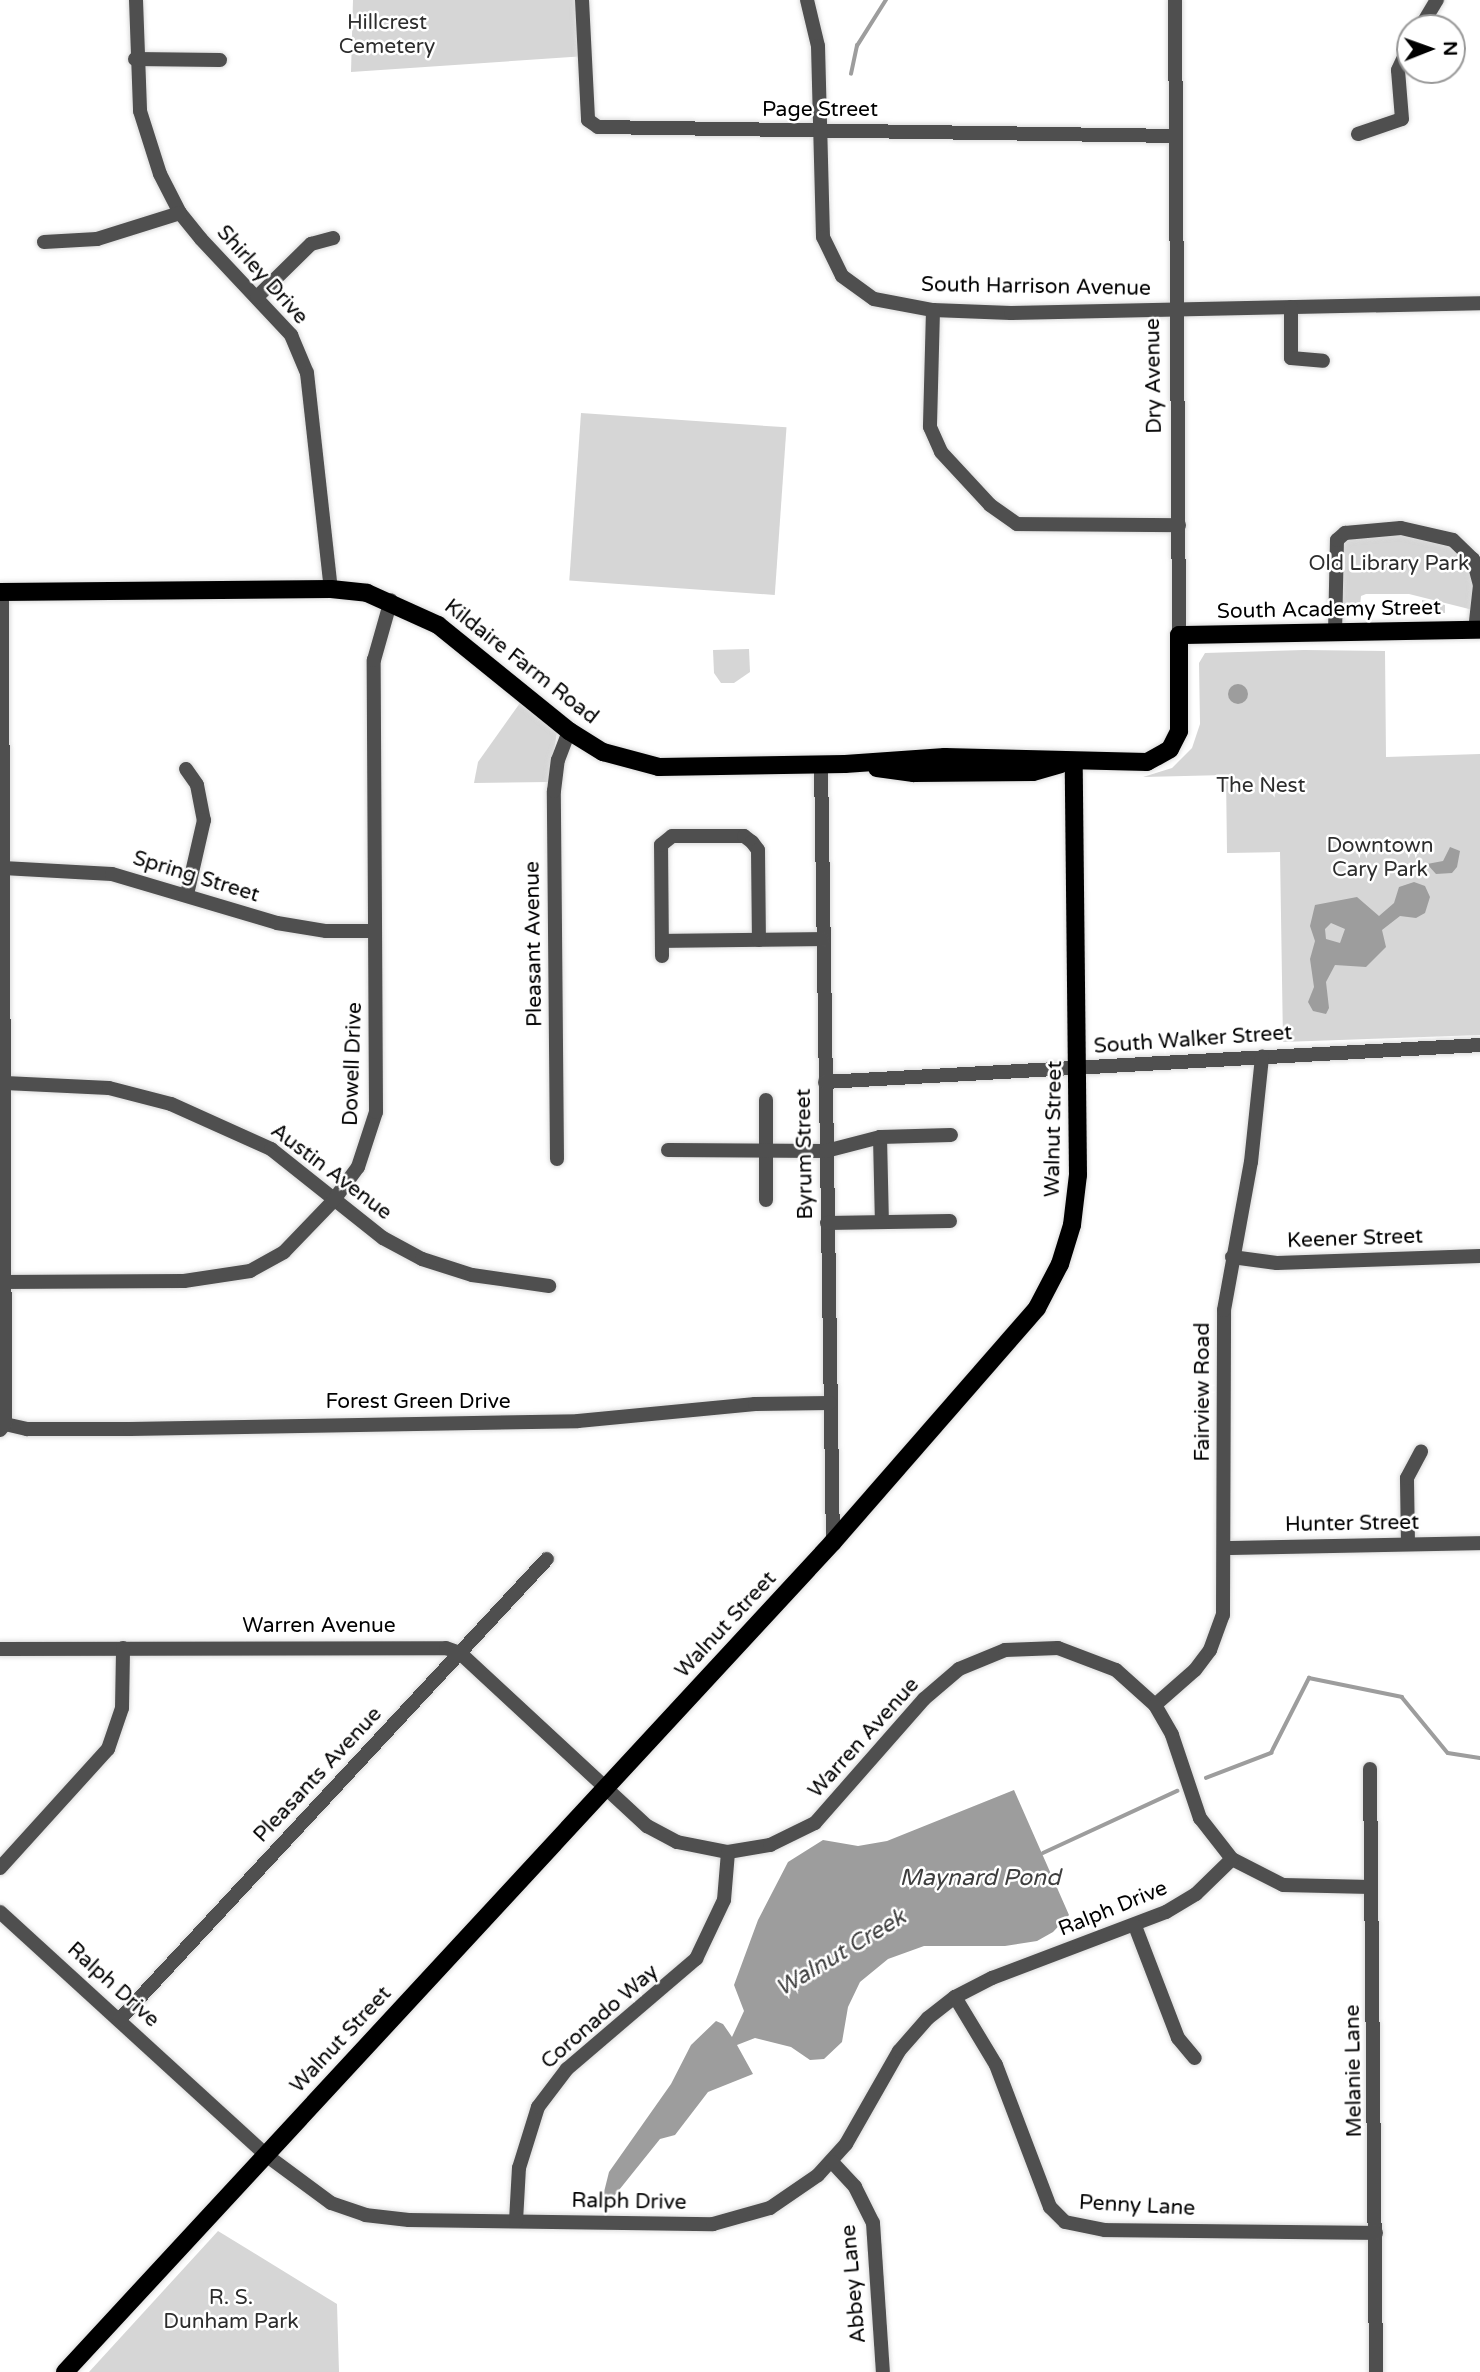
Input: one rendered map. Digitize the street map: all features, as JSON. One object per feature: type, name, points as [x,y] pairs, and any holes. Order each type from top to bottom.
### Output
[{"type":"main road","name":"Kildaire Farm Road","points":[[1,592],[331,589],[391,600],[452,635],[569,731],[603,752],[659,767],[845,764],[969,757],[1071,762],[1147,762],[1170,749]]},
{"type":"main road","name":"South Academy Street","points":[[1179,635],[1477,630]]},
{"type":"main road","name":"Dry Avenue","points":[[1170,749],[1180,722],[1179,635]]},
{"type":"main road","name":"Walnut Street","points":[[65,2372],[833,1542],[1000,1355],[1052,1281],[1076,1205],[1078,1069],[1071,762]]},
{"type":"street","name":"Shirley Drive","points":[[136,0],[135,59],[140,111],[150,144],[180,213],[290,335],[307,373],[331,589]]},
{"type":"street","name":"Page Street","points":[[582,0],[588,120],[593,126],[1176,136]]},
{"type":"street","name":"South Harrison Avenue","points":[[807,0],[818,46],[821,222],[836,268],[855,289],[874,299],[933,310],[1176,309],[1480,303]]},
{"type":"street","name":"Dry Avenue","points":[[1175,0],[1179,635]]},
{"type":"street","points":[[135,59],[220,60]]},
{"type":"street","points":[[1358,134],[1402,119],[1399,84]]},
{"type":"street","points":[[44,242],[97,239],[180,213]]},
{"type":"street","points":[[257,297],[311,244],[333,239]]},
{"type":"street","points":[[1291,307],[1291,358],[1322,361]]},
{"type":"street","points":[[933,310],[930,427],[941,452],[990,505],[1017,524],[1179,525]]},
{"type":"street","points":[[1335,634],[1337,540],[1345,533],[1401,528],[1453,540],[1473,559],[1480,585],[1477,630]]},
{"type":"street","points":[[1,592],[5,1083],[3,1427]]},
{"type":"street","name":"Dowell Drive","points":[[2,1282],[184,1281],[232,1277],[284,1252],[333,1201],[358,1167],[375,1125],[374,660],[391,600]]},
{"type":"street","name":"Pleasant Avenue","points":[[557,1159],[554,791],[558,760],[569,731]]},
{"type":"street","name":"Byrum Street","points":[[821,764],[833,1542]]},
{"type":"street","points":[[186,769],[197,785],[204,820],[187,894]]},
{"type":"street","points":[[759,940],[758,850],[752,842],[744,836],[672,836],[661,845],[662,949],[759,940],[822,939]]},
{"type":"street","name":"Spring Street","points":[[3,868],[94,871],[187,894],[277,923],[326,931],[375,931]]},
{"type":"street","name":"South Walker Street","points":[[825,1082],[1480,1045]]},
{"type":"street","name":"Fairview Road","points":[[1155,1705],[1185,1682],[1215,1639],[1224,1601],[1223,1350],[1232,1257],[1251,1162],[1262,1057]]},
{"type":"street","name":"Austin Avenue","points":[[5,1083],[109,1088],[171,1104],[271,1149],[333,1201],[422,1259],[472,1275],[549,1286]]},
{"type":"street","points":[[766,1100],[766,1200]]},
{"type":"street","points":[[668,1150],[826,1150],[880,1137],[951,1135]]},
{"type":"street","points":[[880,1137],[882,1222]]},
{"type":"street","points":[[827,1223],[950,1221]]},
{"type":"street","name":"Keener Street","points":[[1232,1257],[1277,1263],[1480,1256]]},
{"type":"street","name":"Forest Green Drive","points":[[3,1427],[130,1429],[578,1421],[755,1404],[830,1403]]},
{"type":"street","points":[[1408,1544],[1407,1478],[1421,1452]]},
{"type":"street","name":"Hunter Street","points":[[1225,1548],[1480,1543]]},
{"type":"street","name":"Pleasants Avenue","points":[[119,2020],[547,1559]]},
{"type":"street","name":"Warren Avenue","points":[[0,1649],[433,1647],[460,1653],[604,1789],[665,1837],[728,1852],[770,1845],[815,1823],[947,1677],[989,1654],[1045,1646],[1093,1657],[1133,1682],[1155,1705],[1172,1735],[1200,1818],[1232,1859],[1283,1885],[1371,1887]]},
{"type":"street","points":[[0,1867],[108,1749],[122,1708],[122,1648]]},
{"type":"street","name":"Melanie Lane","points":[[1370,1769],[1376,2372]]},
{"type":"street","name":"Coronado Way","points":[[516,2221],[519,2168],[538,2107],[567,2069],[696,1959],[724,1900],[728,1852]]},
{"type":"street","name":"Ralph Drive","points":[[0,1912],[266,2155],[315,2194],[365,2215],[408,2220],[722,2222],[779,2203],[832,2162],[899,2051],[928,2018],[955,1997],[992,1978],[1135,1926],[1181,1905],[1232,1859]]},
{"type":"street","points":[[1135,1926],[1178,2038],[1195,2058]]},
{"type":"street","name":"Penny Lane","points":[[955,1997],[996,2065],[1050,2207],[1065,2222],[1105,2230],[1376,2233]]},
{"type":"street","name":"Abbey Lane","points":[[832,2162],[855,2187],[873,2223],[883,2372]]},
{"type":"green space","name":"Hillcrest Cemetery","points":[[353,0],[585,0],[586,56],[351,72]]},
{"type":"green space","points":[[581,413],[786,427],[775,595],[569,581]]},
{"type":"green space","name":"Old Library Park","points":[[1389,533],[1455,546],[1462,558],[1451,561],[1451,571],[1466,570],[1474,576],[1473,610],[1409,594],[1366,594],[1361,596],[1360,606],[1338,607],[1341,541]]},
{"type":"green space","points":[[1422,600],[1445,605],[1445,613],[1422,613]]},
{"type":"green space","points":[[749,649],[750,672],[734,683],[721,683],[714,673],[713,650]]},
{"type":"green space","name":"Downtown Cary Park","points":[[1385,651],[1386,757],[1480,754],[1480,1035],[1283,1042],[1280,852],[1227,853],[1226,775],[1143,777],[1172,768],[1192,748],[1200,724],[1199,663],[1205,653]]},
{"type":"green space","points":[[520,703],[557,732],[549,782],[474,783],[478,762]]},
{"type":"green space","name":"R. S. Dunham Park","points":[[218,2231],[337,2304],[339,2372],[89,2372]]},
{"type":"water","points":[[1234,684],[1242,684],[1248,694],[1242,704],[1234,704],[1228,698],[1228,690]]},
{"type":"water","points":[[1450,847],[1460,851],[1457,867],[1452,873],[1436,874],[1427,864],[1443,861]]},
{"type":"water","points":[[1414,882],[1425,886],[1430,897],[1425,913],[1416,918],[1400,916],[1382,930],[1386,947],[1366,967],[1335,965],[1326,982],[1329,1008],[1326,1014],[1313,1011],[1308,1002],[1314,987],[1310,959],[1315,941],[1310,926],[1315,905],[1357,897],[1379,916],[1394,903],[1399,887]],"holes":[[[1331,923],[1345,929],[1340,943],[1326,939],[1325,929]]]},
{"type":"water","name":"Maynard Pond","points":[[1014,1790],[1069,1915],[1053,1932],[1037,1941],[1005,1946],[924,1946],[888,1959],[860,1982],[848,2007],[842,2042],[824,2059],[810,2060],[791,2047],[755,2038],[737,2045],[753,2074],[708,2092],[675,2135],[660,2139],[607,2205],[602,2200],[609,2172],[671,2084],[691,2045],[716,2021],[723,2024],[732,2037],[744,2011],[734,1985],[758,1920],[788,1862],[823,1840],[858,1846],[887,1841]]},
{"type":"waterway","points":[[851,74],[857,46],[886,0]]},
{"type":"waterway","name":"Walnut Creek","points":[[1206,1778],[1271,1753],[1309,1678],[1402,1697],[1448,1753],[1480,1758]]},
{"type":"waterway","name":"Walnut Creek","points":[[1043,1853],[1177,1791]]},
{"type":"park label","name":"The Nest","points":[[1261,786]]}]
